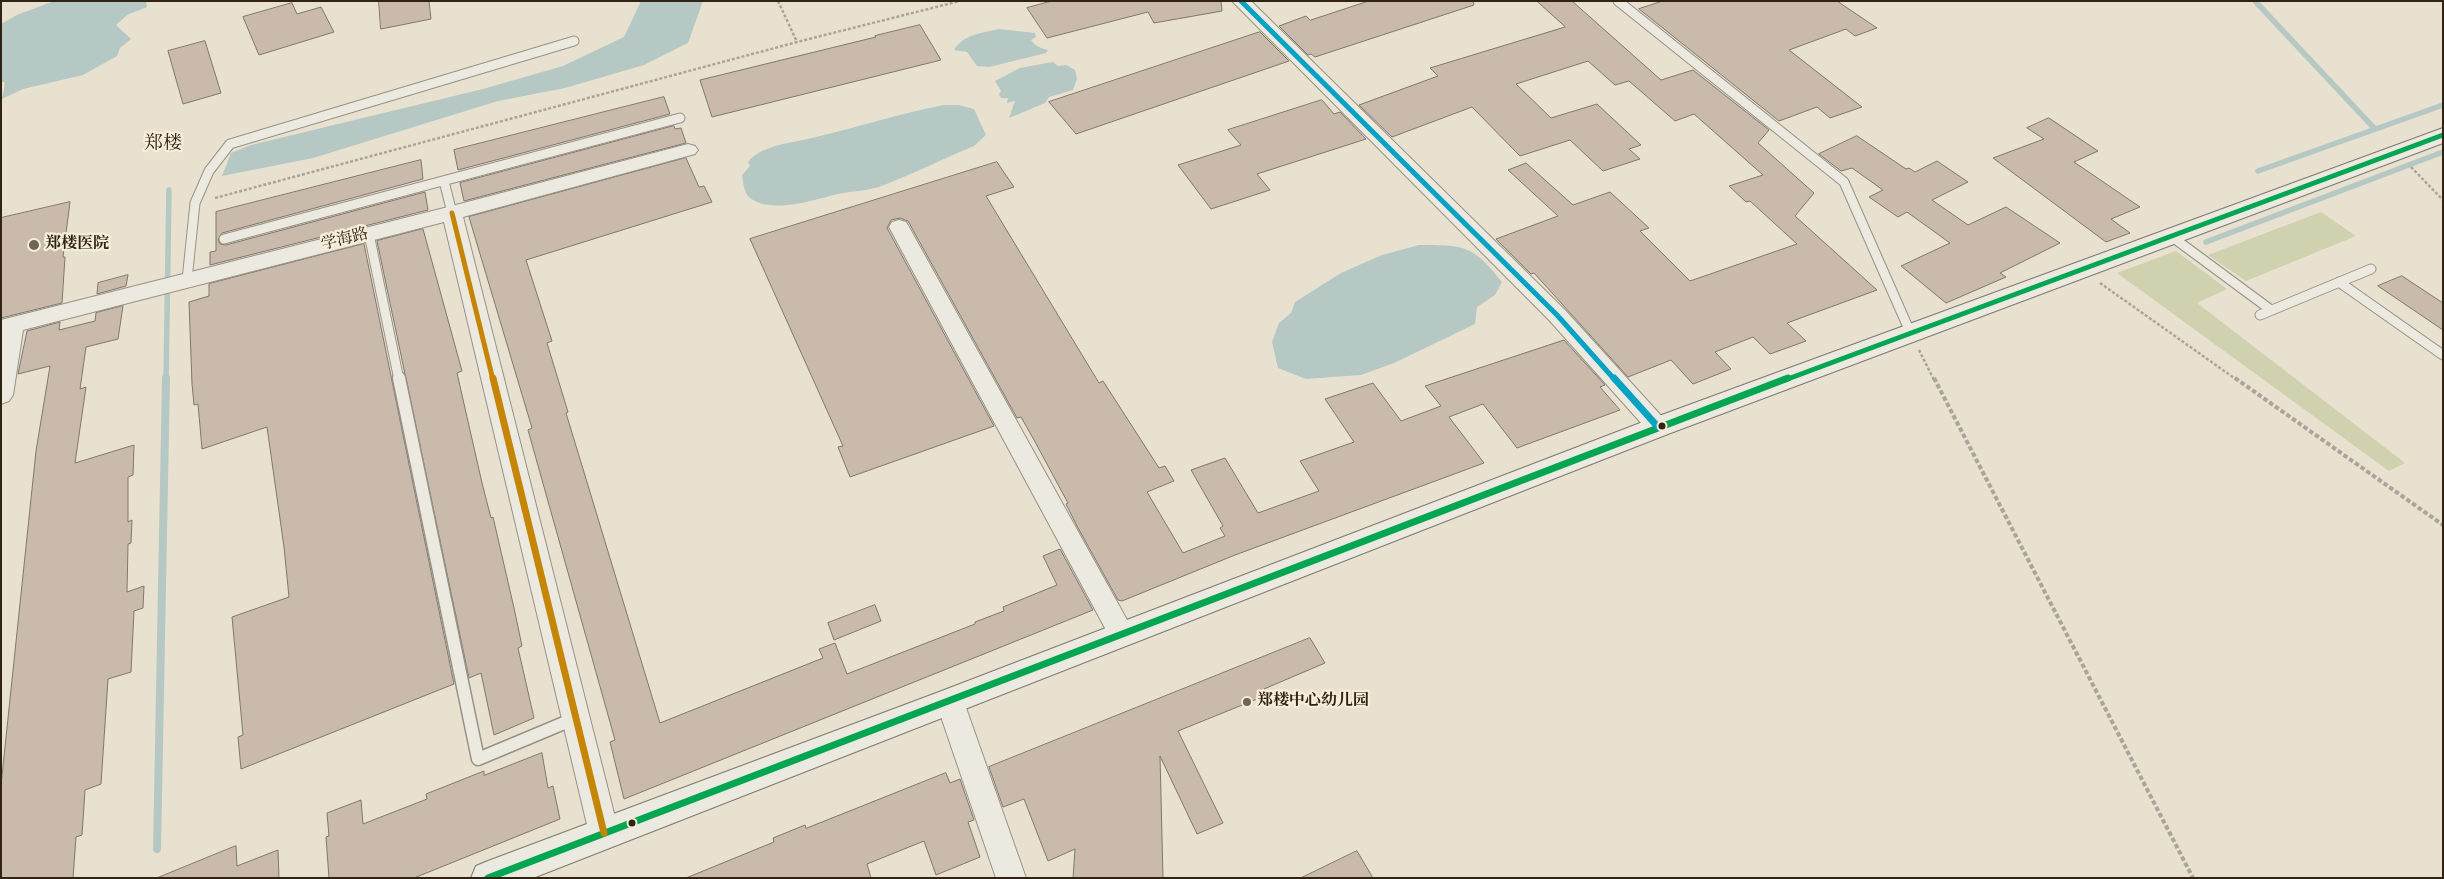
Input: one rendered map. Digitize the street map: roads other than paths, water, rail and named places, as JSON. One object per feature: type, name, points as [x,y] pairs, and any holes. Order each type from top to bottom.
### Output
[{"type":"main road","points":[[488,878],[530,870],[604,833],[950,702],[1658,427],[2443,135]]},
{"type":"street","points":[[1241,1],[1557,315],[1658,427]]},
{"type":"street","name":"学海路","points":[[7,326],[452,213],[688,150]]},
{"type":"street","points":[[452,213],[604,833]]},
{"type":"street","points":[[899,227],[1122,635]]},
{"type":"street","points":[[1,395],[7,326]]},
{"type":"street","points":[[950,702],[1011,878]]},
{"type":"lane","points":[[1618,1],[1844,182],[1911,334]]},
{"type":"lane","points":[[174,284],[195,203],[209,171],[230,144],[574,41]]},
{"type":"lane","points":[[224,239],[680,118]]},
{"type":"lane","points":[[444,181],[452,213]]},
{"type":"lane","points":[[369,234],[478,759],[576,718]]},
{"type":"lane","points":[[2171,236],[2271,310]]},
{"type":"lane","points":[[2260,315],[2371,269]]},
{"type":"lane","points":[[2339,282],[2443,355]]},
{"type":"waterway","points":[[2255,1],[2375,129]]},
{"type":"waterway","points":[[2258,171],[2443,105]]},
{"type":"waterway","points":[[2206,242],[2443,152]]},
{"type":"waterway","points":[[166,380],[169,190]]},
{"type":"waterway","points":[[157,849],[166,378]]},
{"type":"place","name":"郑楼医院","points":[[34,245]]},
{"type":"place","name":"郑楼中心幼儿园","points":[[1247,702]]},
{"type":"district","name":"郑楼","points":[[163,145]]}]
